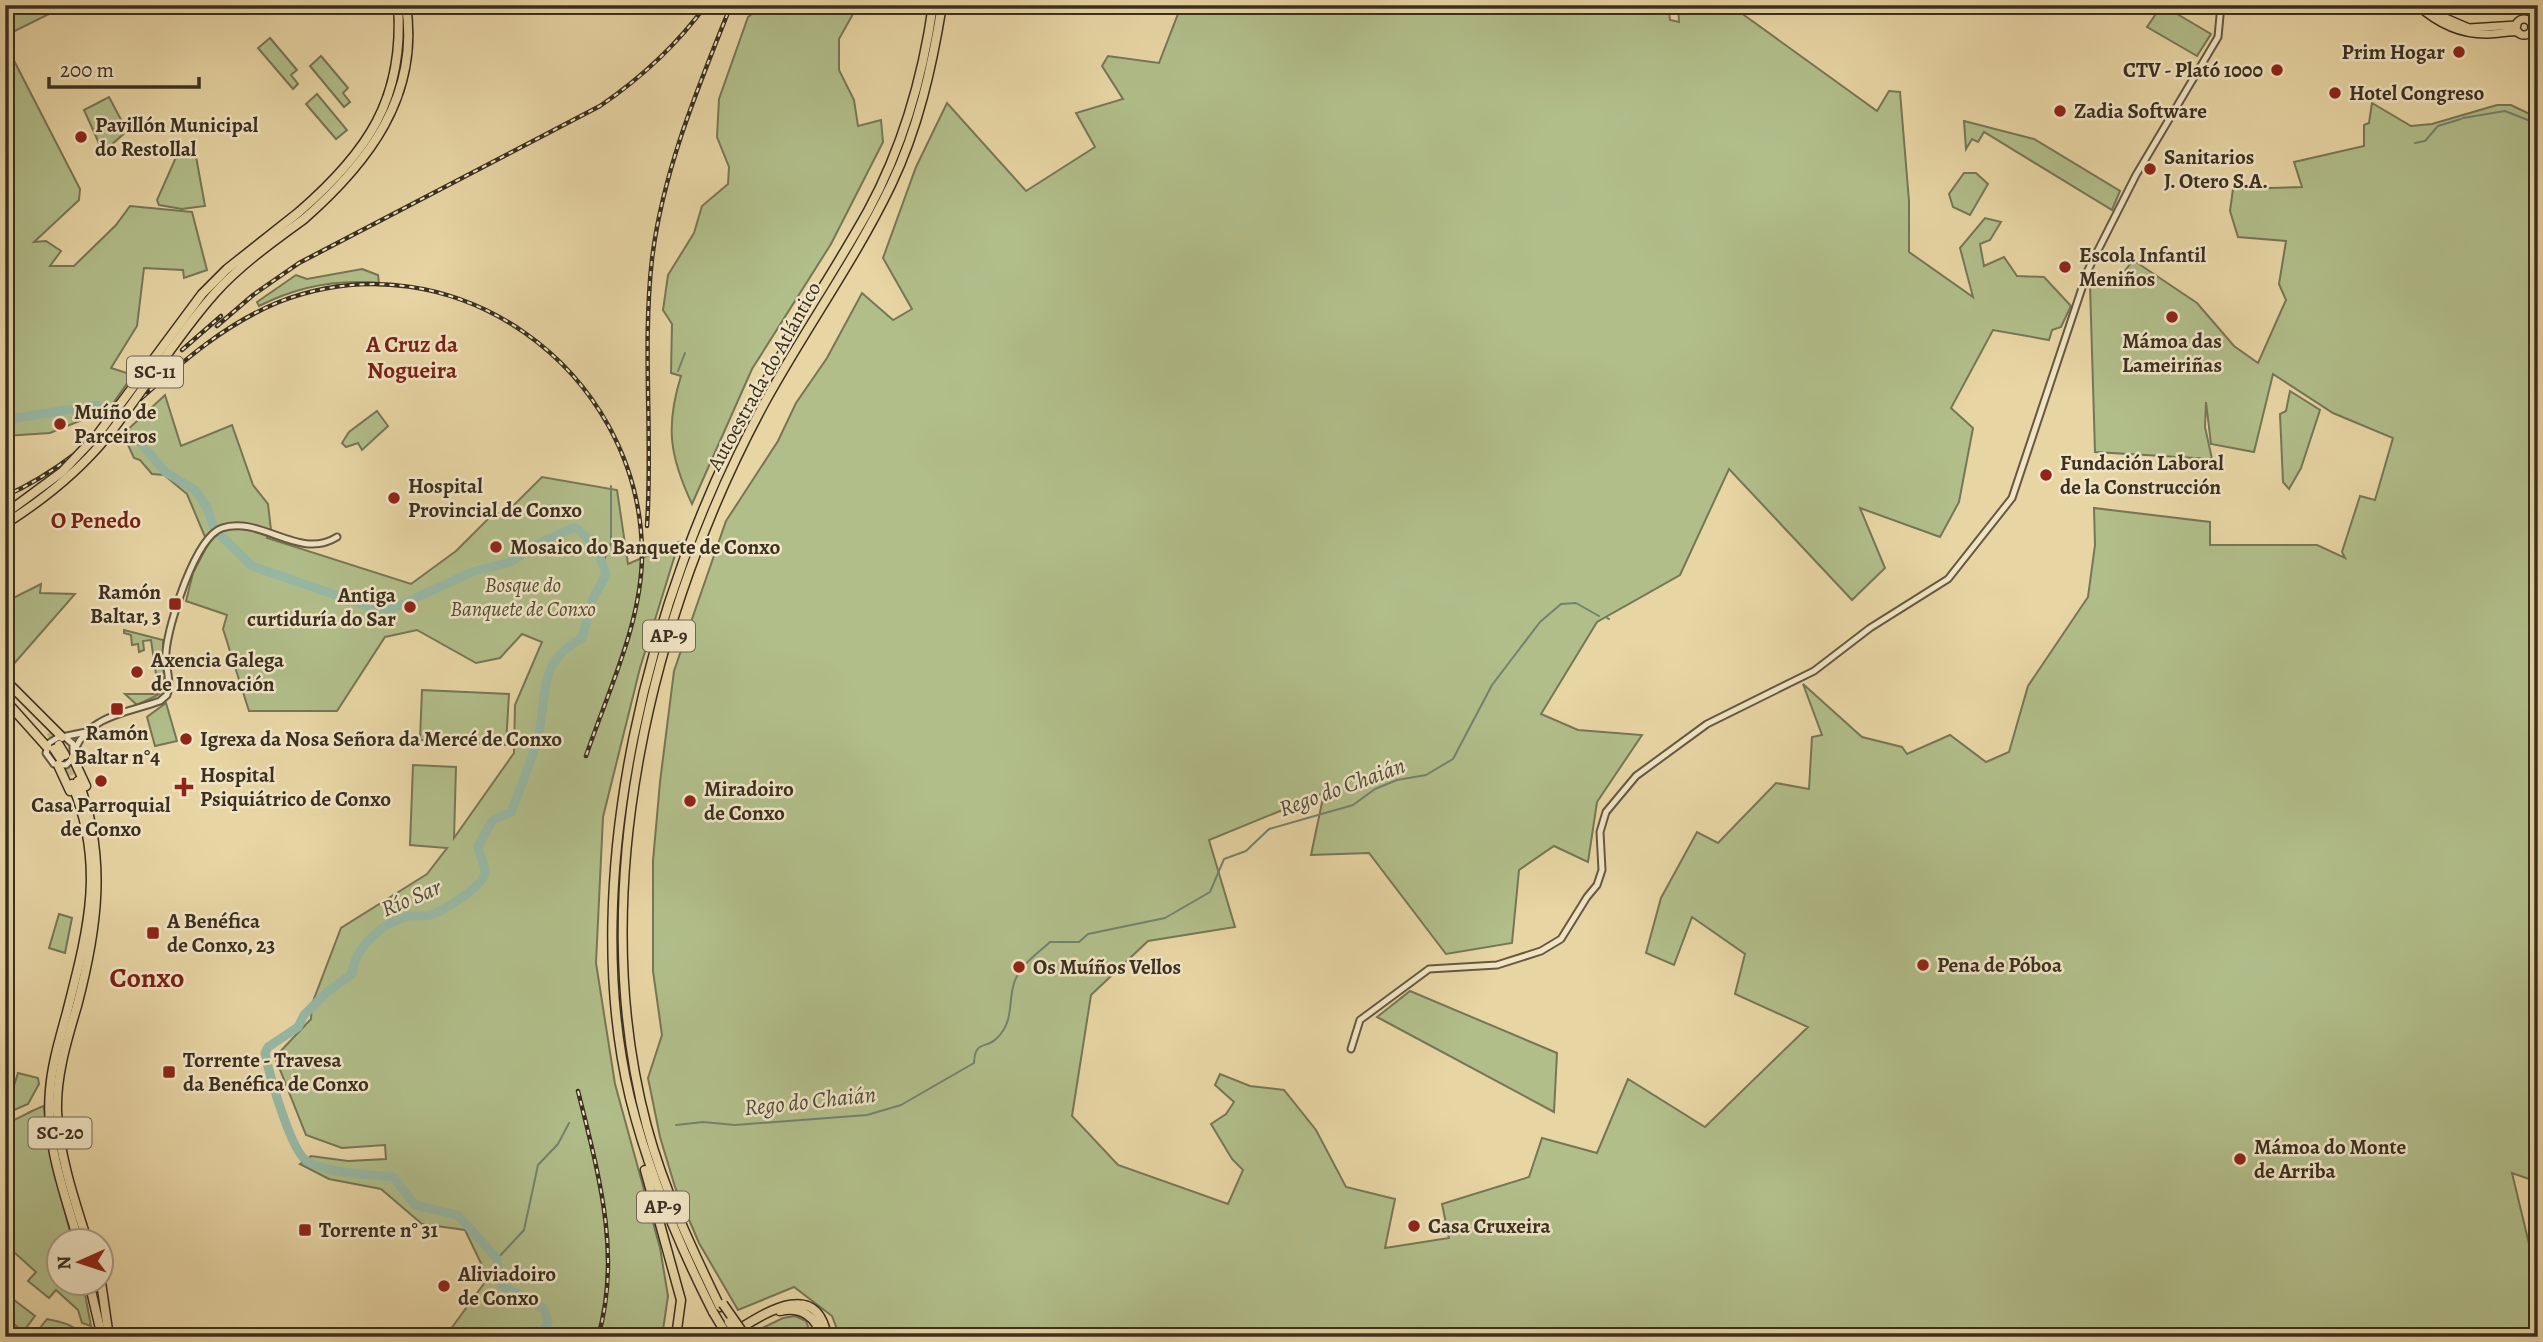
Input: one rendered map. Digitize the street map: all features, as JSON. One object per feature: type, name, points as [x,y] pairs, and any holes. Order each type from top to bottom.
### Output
[{"type":"highway","name":"SC-11","points":[[5,524],[67,479],[105,440],[185,329],[216,292],[302,216],[350,165],[383,108],[398,47],[398,5]]},
{"type":"highway","name":"SC-11","points":[[5,514],[62,472],[99,434],[202,294],[227,269],[343,185],[380,135],[391,113],[404,68],[407,5]]},
{"type":"highway","name":"Autoestrada do Atlántico","points":[[738,1337],[719,1308],[661,1201],[630,1095],[616,993],[615,878],[627,776],[651,669],[680,570],[714,484],[755,400],[882,181],[916,89],[933,5]]},
{"type":"highway","name":"Autoestrada do Atlántico","points":[[727,1337],[719,1308],[670,1196],[646,1124],[631,1049],[625,993],[623,928],[632,815],[652,699],[685,586],[723,487],[764,403],[893,183],[915,126],[942,5]]},
{"type":"highway","points":[[5,680],[58,743]]},
{"type":"highway","points":[[5,686],[48,734],[5,694]]},
{"type":"highway","points":[[5,700],[58,743]]},
{"type":"highway","name":"SC-20","points":[[58,743],[66,757],[84,839],[90,915],[51,1075],[49,1110],[52,1151],[74,1226]]},
{"type":"highway","points":[[66,757],[91,801],[102,851],[100,916],[89,957]]},
{"type":"highway","name":"SC-20","points":[[72,782],[92,823],[98,862],[97,912],[89,957],[64,1053],[57,1110],[61,1147],[83,1226]]},
{"type":"highway","points":[[630,1095],[648,1181],[681,1300],[676,1337]]},
{"type":"highway","points":[[92,1296],[99,1337]]},
{"type":"highway","points":[[103,1296],[109,1337]]},
{"type":"highway","points":[[104,1296],[115,1337]]},
{"type":"highway","points":[[727,1337],[774,1308],[796,1304],[817,1315],[827,1337]]},
{"type":"highway","points":[[719,1308],[746,1337]]},
{"type":"highway","points":[[738,1337],[774,1312],[787,1309],[811,1316],[817,1322],[821,1337]]},
{"type":"main road","points":[[2420,5],[2469,28],[2528,25]]},
{"type":"street","points":[[1351,1049],[1360,1020],[1429,969],[1497,965],[1521,959],[1561,939],[1597,885],[1602,870],[1600,832],[1606,812],[1636,776],[1707,724],[1814,671],[1870,628],[1948,579],[2011,498],[2075,304],[2136,175],[2218,37],[2221,5]]},
{"type":"street","points":[[86,732],[66,757],[49,760],[58,743],[86,732],[108,717],[158,702],[167,695],[168,638],[190,569],[202,543],[218,530],[238,526],[309,545],[325,543],[337,537]]},
{"type":"green space","points":[[26,5],[63,7],[13,32],[5,16]]},
{"type":"green space","points":[[763,5],[858,5],[839,39],[839,70],[854,100],[858,126],[881,120],[883,142],[831,244],[752,369],[692,504],[679,471],[672,442],[673,411],[681,376],[671,373],[672,324],[663,310],[668,275],[694,233],[702,206],[728,184],[729,167],[717,137],[719,99],[748,17]]},
{"type":"green space","points":[[1192,5],[1668,5],[1670,20],[1679,22],[1678,5],[1730,5],[1877,111],[1889,91],[1900,92],[1909,201],[1909,252],[1973,297],[1960,248],[1985,218],[2001,222],[1990,240],[1980,244],[1984,266],[2004,257],[2017,276],[2044,277],[2071,306],[2061,327],[2052,330],[2049,340],[1993,330],[1951,408],[1973,428],[1959,502],[1940,537],[1860,508],[1885,568],[1852,600],[1729,469],[1680,575],[1597,622],[1541,714],[1578,730],[1642,735],[1597,802],[1588,862],[1554,846],[1519,870],[1512,943],[1446,954],[1369,853],[1311,855],[1324,793],[1209,840],[1235,927],[1148,941],[1091,995],[1072,1116],[1118,1165],[1228,1204],[1243,1170],[1232,1159],[1211,1124],[1226,1114],[1234,1102],[1215,1085],[1220,1074],[1250,1086],[1284,1090],[1316,1130],[1346,1187],[1395,1199],[1385,1248],[1449,1238],[1442,1204],[1529,1177],[1542,1138],[1597,1153],[1628,1079],[1705,1127],[1808,1027],[1735,994],[1745,954],[1692,917],[1674,965],[1646,953],[1661,898],[1697,832],[1718,843],[1776,783],[1809,789],[1812,737],[1822,735],[1803,684],[1862,737],[1902,747],[1907,754],[1950,735],[1986,762],[2009,752],[2028,686],[2088,597],[2095,545],[2094,508],[2210,522],[2210,545],[2317,545],[2345,558],[2342,552],[2360,496],[2375,500],[2393,438],[2333,413],[2273,374],[2254,452],[2211,444],[2206,402],[2205,427],[2212,459],[2095,452],[2090,285],[2121,276],[2133,260],[2197,303],[2234,346],[2258,363],[2286,300],[2279,284],[2286,241],[2238,237],[2230,211],[2233,189],[2302,187],[2294,162],[2364,146],[2364,125],[2369,123],[2372,103],[2411,126],[2432,124],[2497,105],[2511,105],[2538,118],[2538,1182],[2512,1173],[2531,1252],[2538,1255],[2538,1337],[840,1337],[832,1316],[794,1287],[738,1310],[699,1243],[675,1187],[660,1137],[648,1078],[662,1035],[653,971],[653,861],[674,671],[726,521],[778,441],[796,403],[827,358],[862,293],[893,320],[912,309],[883,258],[916,167],[947,103],[1026,191],[1095,147],[1076,113],[1123,99],[1102,66],[1108,56],[1159,63],[1178,14]]},
{"type":"green space","points":[[2162,5],[2211,34],[2197,56],[2147,27]]},
{"type":"green space","points":[[270,38],[297,70],[291,75],[298,84],[293,89],[258,48]]},
{"type":"green space","points":[[7,47],[80,189],[79,200],[34,242],[46,241],[61,251],[50,266],[74,266],[116,225],[130,206],[192,212],[207,270],[184,278],[183,270],[144,268],[137,326],[111,368],[133,375],[109,409],[50,433],[5,436]]},
{"type":"green space","points":[[321,56],[348,88],[343,93],[350,102],[344,107],[310,66]]},
{"type":"green space","points":[[317,94],[347,130],[336,139],[306,104]]},
{"type":"green space","points":[[109,97],[127,131],[103,152],[84,110]]},
{"type":"green space","points":[[1964,121],[2034,139],[2120,191],[2112,210],[1984,132],[1978,142],[1972,139],[1966,149]]},
{"type":"green space","points":[[195,151],[205,206],[182,209],[159,205],[157,200],[177,155]]},
{"type":"green space","points":[[1964,173],[1976,173],[1988,184],[1970,215],[1953,207],[1949,194]]},
{"type":"green space","points":[[362,269],[378,275],[379,283],[348,282],[317,286],[287,294],[259,306],[257,302],[296,275],[307,279]]},
{"type":"green space","points":[[2290,391],[2320,410],[2301,468],[2289,489],[2283,482],[2280,414],[2286,411]]},
{"type":"green space","name":"Bosque do Banquete de Conxo","points":[[165,395],[181,446],[232,425],[253,485],[268,504],[271,530],[267,538],[411,584],[456,551],[490,517],[512,507],[542,477],[617,490],[628,564],[679,542],[640,668],[603,817],[596,963],[615,1084],[660,1248],[668,1296],[662,1337],[445,1337],[488,1278],[465,1230],[422,1224],[381,1189],[329,1179],[300,1164],[311,1156],[348,1161],[386,1159],[385,1145],[342,1148],[306,1135],[275,1057],[311,1019],[312,1004],[341,928],[427,874],[447,848],[410,845],[413,765],[456,767],[454,838],[514,753],[515,705],[542,642],[522,634],[500,658],[476,663],[417,630],[385,637],[337,711],[249,711],[223,629],[227,615],[186,601],[193,573],[208,544],[187,494],[164,475],[152,474],[140,460],[134,458],[123,434]]},
{"type":"green space","points":[[377,411],[388,426],[362,450],[358,443],[346,447],[342,443],[349,432]]},
{"type":"green space","points":[[41,584],[40,593],[75,594],[5,674],[5,602]]},
{"type":"green space","points":[[124,630],[163,640],[164,692],[137,705],[125,694],[159,694],[151,640],[143,641],[144,650],[139,652],[138,644],[132,645],[131,635],[124,633]]},
{"type":"green space","points":[[422,690],[509,694],[506,745],[420,740]]},
{"type":"green space","points":[[166,703],[177,741],[155,746],[147,717]]},
{"type":"green space","points":[[59,914],[72,918],[65,953],[49,948]]},
{"type":"green space","points":[[1410,991],[1557,1053],[1554,1112],[1377,1017]]},
{"type":"green space","points":[[18,1073],[38,1078],[39,1084],[28,1104],[5,1114],[5,1100],[9,1101]]},
{"type":"green space","points":[[44,1106],[48,1144],[68,1226],[46,1226],[46,1296],[28,1281],[36,1272],[5,1244],[5,1124]]},
{"type":"green space","points":[[5,1293],[35,1316],[23,1332],[5,1316]]},
{"type":"green space","points":[[63,1296],[85,1296],[91,1326],[82,1323],[78,1310]]},
{"type":"green space","points":[[795,1316],[806,1321],[812,1337],[754,1337],[752,1333],[783,1318]]},
{"type":"green space","points":[[47,1319],[72,1326],[82,1337],[33,1337]]},
{"type":"waterway","points":[[2463,118],[2505,111],[2538,124]]},
{"type":"waterway","points":[[2415,143],[2425,141],[2438,126],[2461,119]]},
{"type":"waterway","points":[[678,371],[685,353]]},
{"type":"waterway","name":"Río Sar","points":[[5,420],[97,405]]},
{"type":"waterway","name":"Río Sar","points":[[137,438],[165,472],[195,490],[206,506],[215,530],[252,566],[385,612],[472,572],[510,562],[538,544],[574,527],[591,542],[601,561],[606,575],[592,600],[582,638],[556,659],[550,671],[537,741],[511,812],[493,820],[478,846],[485,869],[483,878],[462,897],[437,912],[428,916],[399,919],[379,930],[358,955],[352,974],[327,992],[304,1015],[298,1027],[268,1047],[265,1053],[282,1112],[301,1156],[308,1162],[328,1169],[393,1177],[415,1205],[458,1215],[497,1259],[501,1284],[544,1309],[548,1322],[542,1335],[535,1337]]},
{"type":"waterway","points":[[603,563],[611,543],[611,486]]},
{"type":"waterway","name":"Rego do Chaián","points":[[676,1125],[703,1122],[735,1125],[867,1115],[901,1105],[974,1063],[976,1051],[997,1038],[1006,1025],[1012,990],[1020,971],[1050,942],[1079,942],[1088,934],[1165,918],[1210,892],[1224,859],[1246,851],[1269,829],[1353,805],[1375,789],[1397,780],[1426,775],[1453,759],[1492,685],[1540,622],[1561,604],[1576,603],[1599,616]]},
{"type":"waterway","name":"Rego do Chaián","points":[[497,1259],[524,1230],[538,1165],[558,1144],[569,1123]]},
{"type":"tunnel","points":[[50,732],[59,745]]},
{"type":"tunnel","points":[[66,756],[78,781]]},
{"type":"tunnel","points":[[60,758],[72,784]]},
{"type":"railway","points":[[217,326],[253,295],[299,263],[600,106],[657,60],[683,34],[706,5]]},
{"type":"railway","points":[[647,526],[649,292],[657,226],[683,130],[731,5]]},
{"type":"railway","points":[[5,496],[43,476],[77,452],[206,344],[241,321],[279,302],[344,286],[409,287],[470,303],[525,333],[572,374],[608,426],[633,485],[642,551],[637,603],[623,655],[586,756]]},
{"type":"railway","points":[[182,350],[221,316]]},
{"type":"railway","points":[[578,1091],[599,1183],[607,1244],[608,1275],[598,1337]]},
{"type":"place","name":"Prim Hogar","points":[[2459,52]]},
{"type":"place","name":"CTV - Plató 1000","points":[[2277,70]]},
{"type":"place","name":"Hotel Congreso","points":[[2335,93]]},
{"type":"place","name":"Zadia Software","points":[[2060,111]]},
{"type":"place","name":"Pavillón Municipal do Restollal","points":[[81,137]]},
{"type":"place","name":"Sanitarios J. Otero S.A.","points":[[2150,169]]},
{"type":"place","name":"Escola Infantil Meniños","points":[[2065,267]]},
{"type":"place","name":"Mámoa das Lameiriñas","points":[[2172,317]]},
{"type":"place","name":"Muíño de Parceiros","points":[[60,424]]},
{"type":"place","name":"Fundación Laboral de la Construcción","points":[[2046,475]]},
{"type":"place","name":"Hospital Provincial de Conxo","points":[[394,498]]},
{"type":"place","name":"Mosaico do Banquete de Conxo","points":[[496,547]]},
{"type":"place","name":"Ramón Baltar, 3","points":[[175,604]]},
{"type":"place","name":"Antiga curtiduría do Sar","points":[[410,607]]},
{"type":"place","name":"Axencia Galega de Innovación","points":[[137,672]]},
{"type":"place","name":"Ramón Baltar n°4","points":[[117,709]]},
{"type":"place","name":"Igrexa da Nosa Señora da Mercé de Conxo","points":[[186,739]]},
{"type":"place","name":"Casa Parroquial de Conxo","points":[[101,781]]},
{"type":"place","name":"Hospital Psiquiátrico de Conxo","points":[[184,787]]},
{"type":"place","name":"Miradoiro de Conxo","points":[[690,801]]},
{"type":"place","name":"A Benéfica de Conxo, 23","points":[[153,933]]},
{"type":"place","name":"Pena de Póboa","points":[[1923,965]]},
{"type":"place","name":"Os Muíños Vellos","points":[[1019,967]]},
{"type":"place","name":"Torrente - Travesa da Benéfica de Conxo","points":[[169,1072]]},
{"type":"place","name":"Mámoa do Monte de Arriba","points":[[2240,1159]]},
{"type":"place","name":"Casa Cruxeira","points":[[1414,1226]]},
{"type":"place","name":"Torrente n° 31","points":[[305,1230]]},
{"type":"place","name":"Aliviadoiro de Conxo","points":[[444,1286]]},
{"type":"district","name":"A Cruz da Nogueira","points":[[412,357]]},
{"type":"district","name":"O Penedo","points":[[96,520]]},
{"type":"district","name":"Conxo","points":[[147,978]]}]
